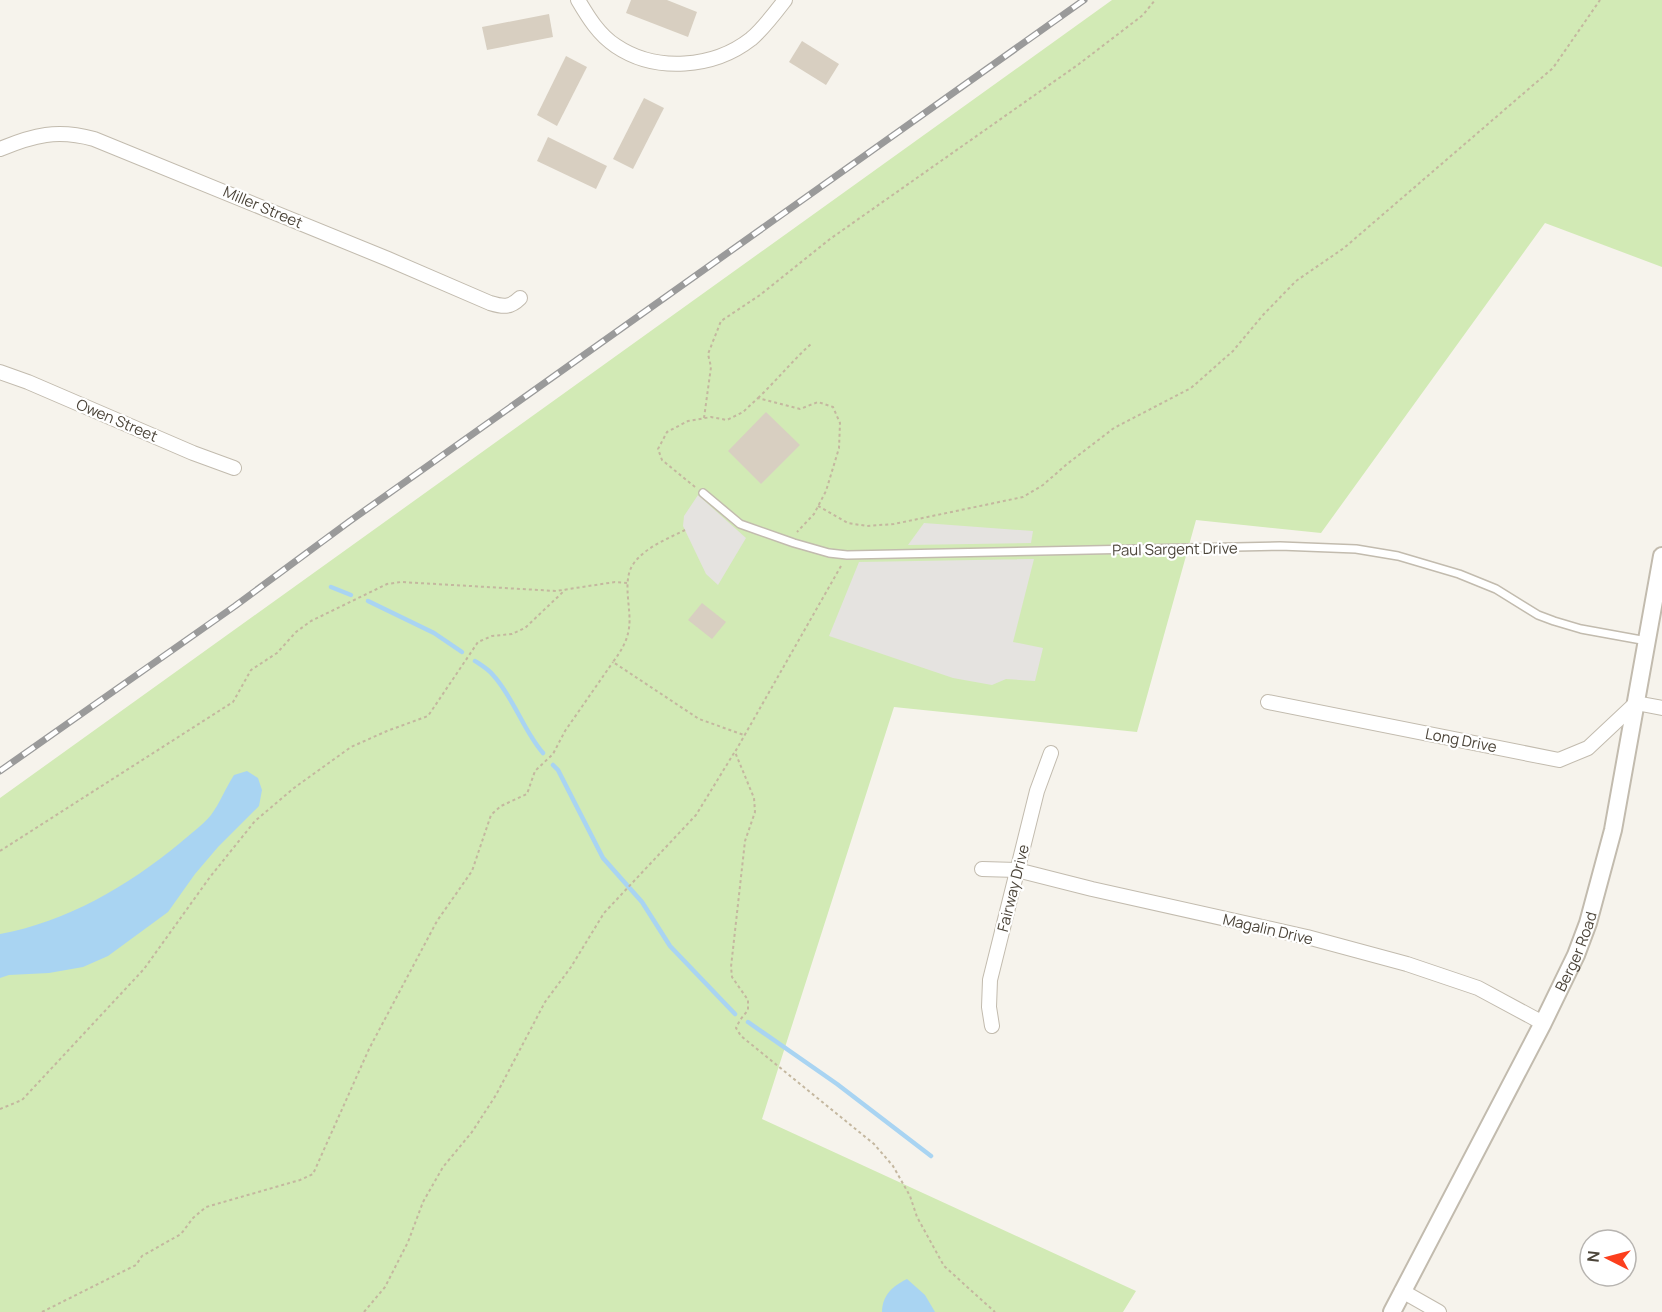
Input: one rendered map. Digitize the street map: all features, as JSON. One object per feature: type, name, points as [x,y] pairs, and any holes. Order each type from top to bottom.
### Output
[{"type":"street","points":[[578,0],[600,32],[616,46],[635,56],[656,62],[677,64],[698,63],[736,49],[753,37],[784,0]]},
{"type":"street","name":"Miller Street","points":[[0,149],[20,141],[56,133],[75,134],[94,139],[490,303],[503,307],[513,305],[520,298]]},
{"type":"street","name":"Owen Street","points":[[0,372],[234,468]]},
{"type":"street","name":"Berger Road","points":[[1392,1312],[1543,1023],[1576,955],[1599,885],[1613,830],[1662,556]]},
{"type":"street","name":"Long Drive","points":[[1268,702],[1559,760],[1588,748],[1636,703]]},
{"type":"street","points":[[1636,703],[1662,708]]},
{"type":"street","name":"Fairway Drive","points":[[992,1026],[989,1007],[990,980],[1037,791],[1051,753]]},
{"type":"street","name":"Magalin Drive","points":[[982,869],[1017,870],[1307,937],[1407,963],[1478,988],[1543,1023]]},
{"type":"street","points":[[1402,1291],[1439,1312]]},
{"type":"lane","name":"Paul Sargent Drive","points":[[703,493],[740,524],[829,553],[847,555],[1280,546],[1356,549],[1398,556],[1459,574],[1496,589],[1538,615],[1581,629],[1647,641]]},
{"type":"path","points":[[704,418],[711,367],[708,354],[721,321],[760,295],[830,239],[1079,64],[1143,15],[1155,0]]},
{"type":"path","points":[[818,506],[848,523],[867,526],[894,524],[1023,496],[1043,485],[1114,428],[1191,388],[1233,351],[1296,281],[1344,248],[1553,68],[1600,0]]},
{"type":"path","points":[[703,493],[662,460],[658,449],[667,432],[688,421],[711,417],[727,420],[743,412],[812,343]]},
{"type":"path","points":[[758,398],[800,409],[818,402],[833,407],[840,423],[839,448],[826,491],[814,514],[789,541]]},
{"type":"path","points":[[45,1311],[136,1265],[142,1256],[181,1234],[193,1218],[206,1207],[300,1180],[312,1174],[369,1049],[437,921],[472,871],[491,815],[501,807],[527,794],[535,771],[553,754],[566,731],[625,646],[630,627],[628,583],[633,564],[654,545],[685,530]]},
{"type":"path","points":[[364,1312],[385,1287],[408,1242],[423,1202],[443,1167],[472,1132],[490,1104],[545,1002],[571,967],[604,912],[696,815],[735,752],[847,555]]},
{"type":"path","points":[[0,851],[233,702],[251,670],[277,653],[296,632],[311,621],[387,584],[401,582],[565,590],[615,582],[628,583]]},
{"type":"path","points":[[0,1109],[22,1100],[144,969],[255,821],[294,788],[351,747],[428,716],[478,642],[492,636],[512,634],[525,628],[565,590]]},
{"type":"path","points":[[613,662],[699,719],[744,735]]},
{"type":"path","points":[[735,752],[754,798],[755,813],[745,841],[731,967],[732,977],[748,1000],[748,1010],[736,1028],[741,1036],[874,1144],[892,1166],[910,1196],[917,1217],[944,1266],[995,1312]]},
{"type":"green space","points":[[1112,0],[1662,0],[1662,267],[1545,223],[1321,533],[1196,520],[1137,732],[894,707],[762,1119],[1136,1291],[1123,1312],[0,1312],[0,798]]},
{"type":"shaded area","points":[[698,495],[746,538],[718,585],[706,574],[683,526],[684,516]]},
{"type":"shaded area","points":[[924,523],[1033,531],[1031,543],[908,545]]},
{"type":"shaded area","points":[[1034,559],[1013,642],[1043,648],[1035,681],[1006,679],[992,685],[953,678],[829,636],[859,562]]},
{"type":"water","points":[[247,771],[258,778],[262,790],[259,806],[218,847],[168,912],[108,956],[83,967],[0,978],[0,934],[49,921],[118,888],[160,859],[204,823],[234,775]]},
{"type":"water","points":[[907,1279],[925,1295],[935,1312],[882,1312],[882,1306],[889,1292]]},
{"type":"building","points":[[631,0],[667,0],[697,12],[688,37],[626,13]]},
{"type":"building","points":[[549,14],[553,37],[487,50],[482,27]]},
{"type":"building","points":[[802,41],[839,64],[826,85],[789,62]]},
{"type":"building","points":[[566,56],[587,67],[557,126],[537,115]]},
{"type":"building","points":[[644,98],[664,108],[633,169],[613,159]]},
{"type":"building","points":[[548,137],[607,166],[596,189],[537,161]]},
{"type":"building","points":[[766,412],[800,445],[761,484],[728,451]]},
{"type":"building","points":[[702,603],[726,622],[712,639],[688,620]]},
{"type":"waterway","points":[[331,587],[351,595]]},
{"type":"waterway","points":[[368,601],[434,633],[462,652]]},
{"type":"waterway","points":[[475,661],[489,671],[500,684],[543,753]]},
{"type":"waterway","points":[[553,765],[558,770],[603,858],[642,902],[670,946],[735,1014]]},
{"type":"waterway","points":[[748,1022],[837,1084],[931,1156]]},
{"type":"railway","points":[[0,771],[1084,0]]}]
